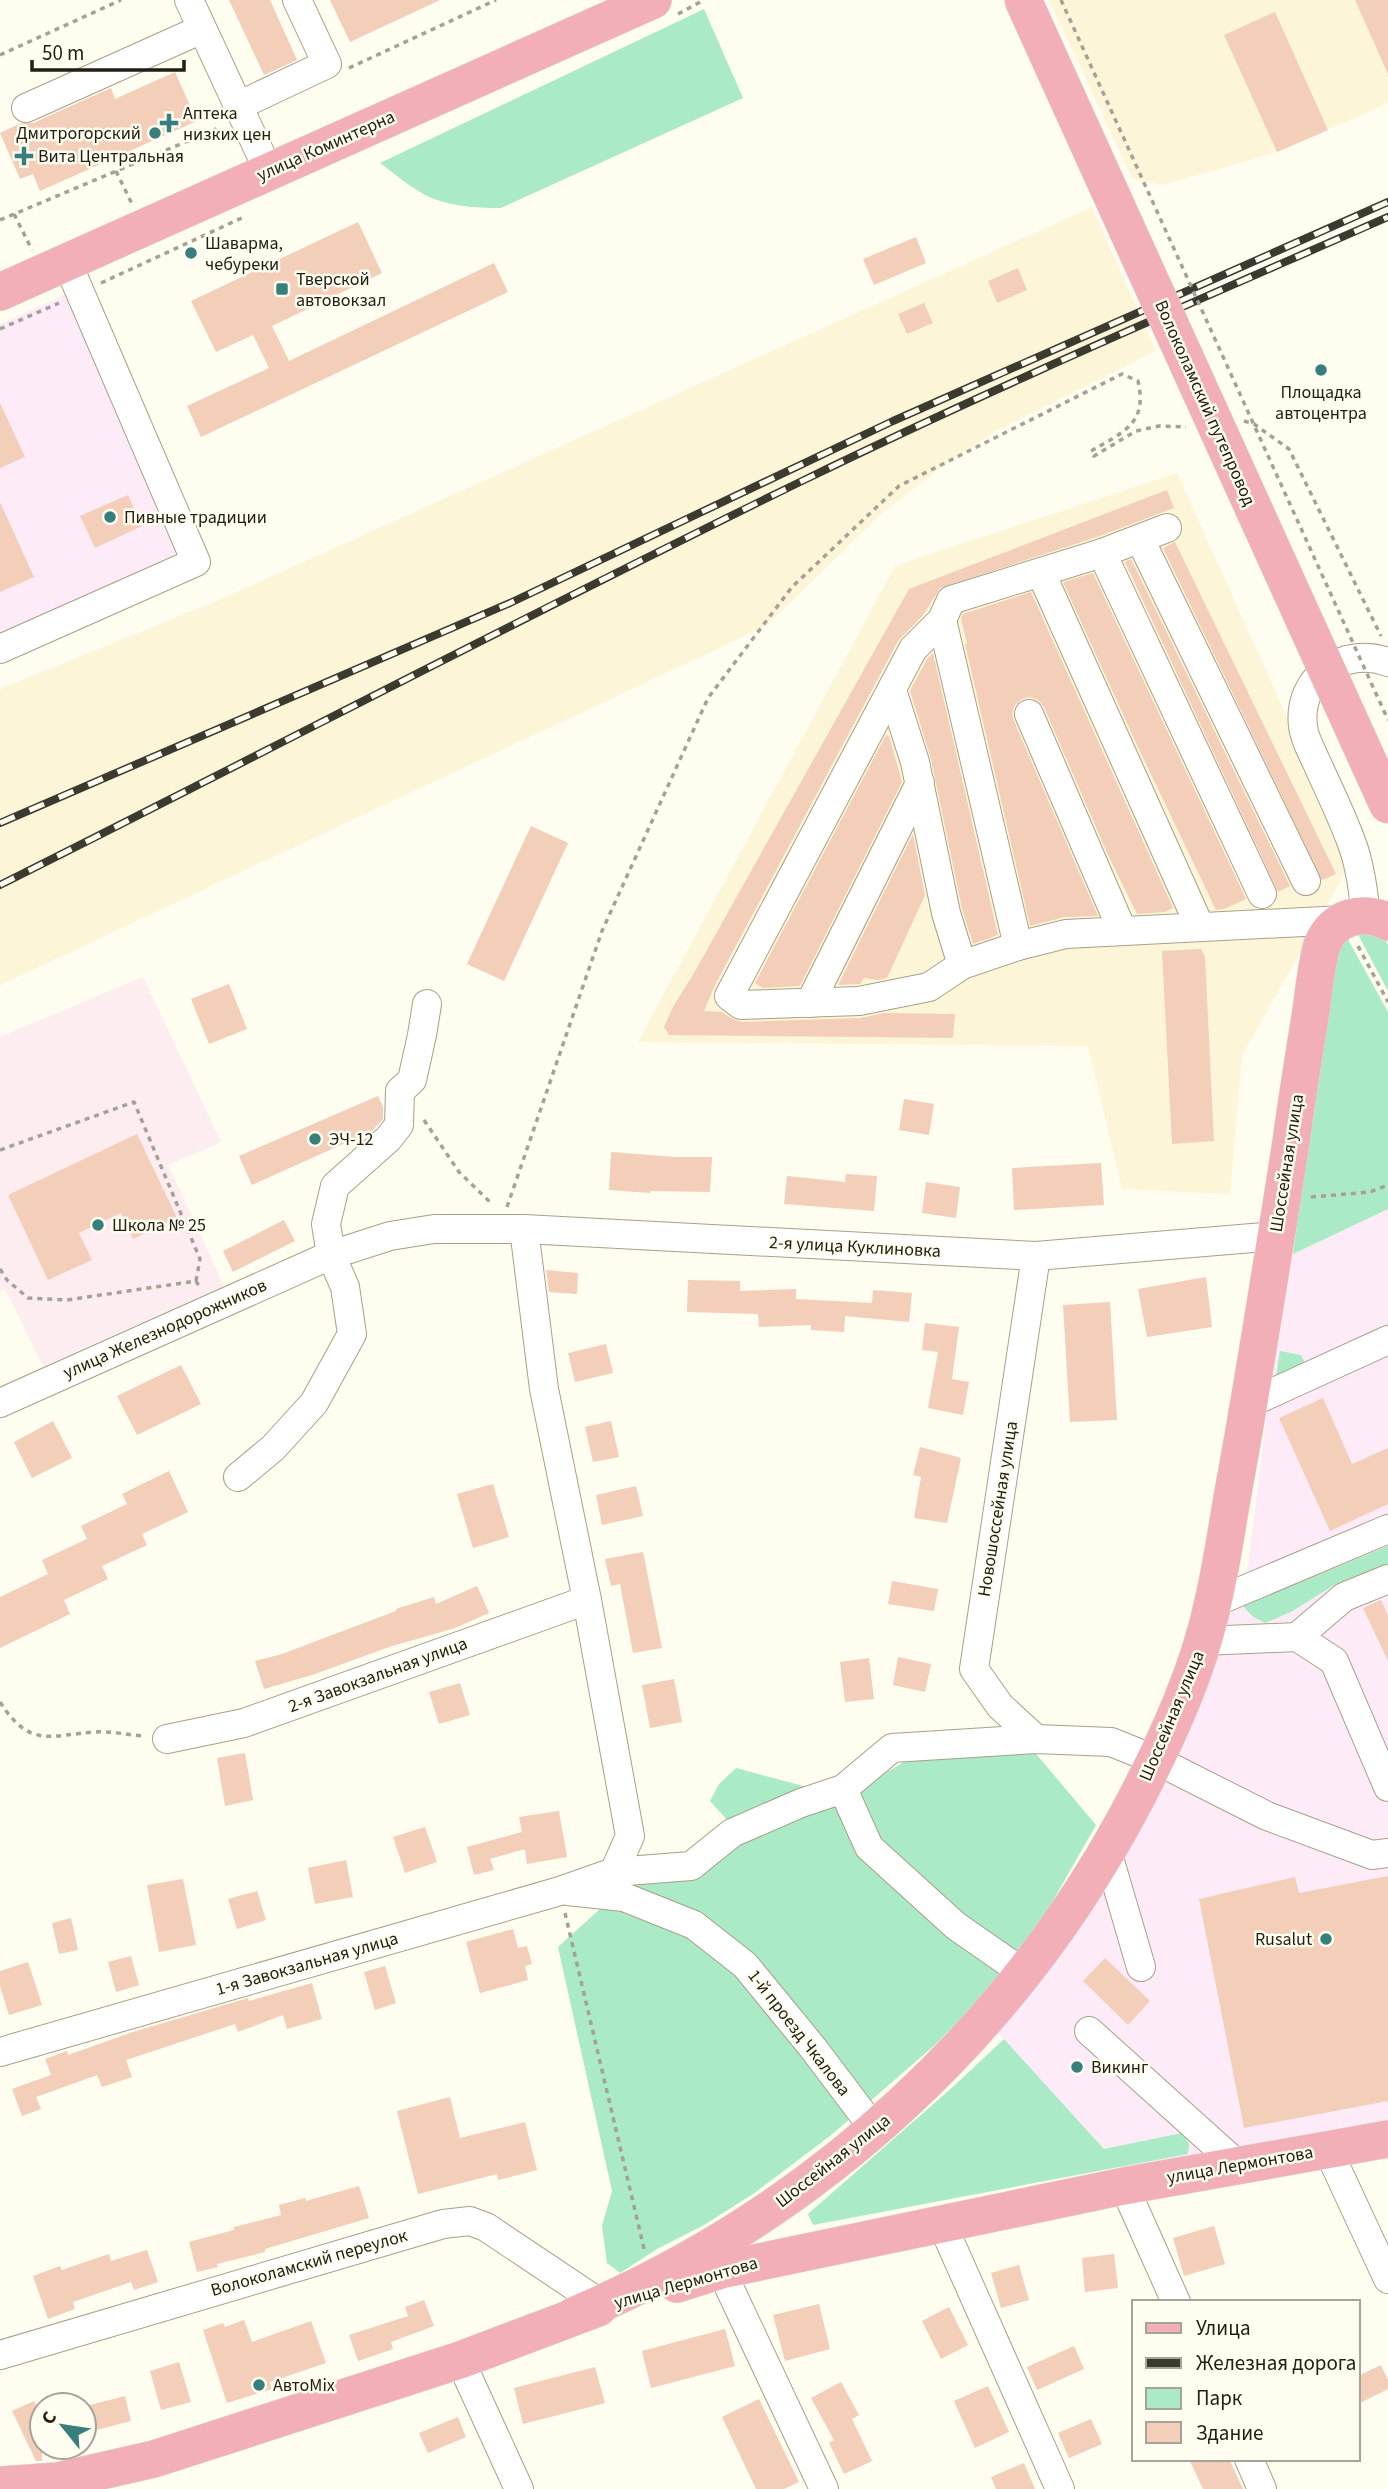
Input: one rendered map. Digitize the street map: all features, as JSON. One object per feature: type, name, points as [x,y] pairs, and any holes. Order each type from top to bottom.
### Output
[{"type":"main road","name":"улица Коминтерна","points":[[0,292],[74,278],[269,172],[653,0]]},
{"type":"main road","name":"Волоколамский путепровод","points":[[1023,0],[1388,805]]},
{"type":"main road","name":"Волоколамский путепровод","points":[[1045,0],[1388,744]]},
{"type":"main road","name":"Шоссейная улица","points":[[587,2309],[652,2280],[699,2254],[779,2204],[875,2130],[937,2073],[1025,1974],[1074,1906],[1107,1852],[1156,1760],[1203,1641],[1213,1604],[1250,1402],[1320,951],[1328,933],[1366,919]]},
{"type":"main road","name":"улица Лермонтова","points":[[0,2486],[59,2485],[154,2459],[460,2360],[587,2309],[721,2270],[1124,2186],[1388,2139]]},
{"type":"street","points":[[188,0],[269,172]]},
{"type":"street","points":[[241,112],[327,64],[297,0]]},
{"type":"street","points":[[26,108],[202,29]]},
{"type":"street","points":[[0,649],[196,562],[74,278]]},
{"type":"street","points":[[1167,528],[1102,553],[951,600],[942,620],[913,649],[729,996],[741,1005],[859,1001],[929,987],[962,965],[1017,946],[1066,934],[1366,919],[1360,873],[1352,842],[1304,736],[1303,710],[1311,685],[1329,667],[1345,659],[1362,656],[1388,662]]},
{"type":"street","points":[[1140,539],[1307,881]]},
{"type":"street","points":[[1102,553],[1262,894]]},
{"type":"street","points":[[1041,573],[1200,927]]},
{"type":"street","points":[[942,620],[1017,946]]},
{"type":"street","points":[[892,690],[915,762],[946,913],[962,965]]},
{"type":"street","points":[[1029,714],[1122,930]]},
{"type":"street","points":[[810,1003],[920,783]]},
{"type":"street","points":[[238,1477],[274,1448],[314,1403],[352,1334],[345,1287],[331,1255],[326,1224],[335,1186],[388,1139],[399,1125],[400,1091],[412,1080],[426,1004]]},
{"type":"street","name":"2-я улица Куклиновка","points":[[434,1229],[515,1219],[1036,1256],[1279,1218]]},
{"type":"street","points":[[515,1219],[544,1389],[587,1600],[630,1836],[614,1872]]},
{"type":"street","name":"улица Железнодорожников","points":[[0,1403],[331,1255],[390,1236],[434,1229]]},
{"type":"street","name":"Новошоссейная улица","points":[[1036,1256],[974,1669],[1000,1706],[1036,1739]]},
{"type":"street","points":[[1250,1402],[1321,1358],[1388,1340]]},
{"type":"street","points":[[1213,1604],[1388,1529]]},
{"type":"street","points":[[1297,1636],[1343,1597],[1388,1578]]},
{"type":"street","name":"2-я Завокзальная улица","points":[[167,1739],[244,1723],[587,1600]]},
{"type":"street","points":[[1203,1641],[1297,1636],[1334,1661],[1378,1735],[1388,1787]]},
{"type":"street","points":[[1025,1974],[956,1926],[869,1847],[843,1789],[891,1748],[1036,1739],[1111,1742],[1156,1760],[1267,1816],[1372,1855],[1388,1853]]},
{"type":"street","name":"1-я Завокзальная улица","points":[[0,2052],[560,1891],[614,1872],[691,1866],[732,1833],[801,1803],[843,1789]]},
{"type":"street","points":[[1107,1852],[1141,1967]]},
{"type":"street","name":"1-й проезд Чкалова","points":[[560,1891],[624,1897],[694,1925],[746,1965],[875,2130]]},
{"type":"street","points":[[1089,2031],[1239,2166]]},
{"type":"street","points":[[1328,2150],[1388,2279]]},
{"type":"street","points":[[1124,2186],[1175,2300]]},
{"type":"street","name":"Волоколамский переулок","points":[[0,2355],[430,2227],[470,2221],[486,2227],[587,2309]]},
{"type":"street","points":[[942,2224],[1060,2489]]},
{"type":"street","points":[[721,2270],[824,2489]]},
{"type":"street","points":[[460,2360],[519,2489]]},
{"type":"street","points":[[1250,2461],[1262,2489]]},
{"type":"path","points":[[0,55],[121,0]]},
{"type":"path","points":[[349,68],[496,0]]},
{"type":"path","points":[[1061,0],[1388,720]]},
{"type":"path","points":[[0,220],[241,112]]},
{"type":"path","points":[[0,330],[74,278],[253,213]]},
{"type":"path","points":[[1366,919],[1388,1002]]},
{"type":"path","points":[[0,1150],[134,1102],[200,1259],[196,1281],[210,1309]]},
{"type":"path","points":[[400,1112],[423,1118],[459,1172],[487,1202],[515,1219]]},
{"type":"path","points":[[1279,1218],[1337,1193],[1370,1192],[1388,1185]]},
{"type":"path","points":[[0,1269],[6,1280],[28,1298],[67,1300],[196,1281]]},
{"type":"path","points":[[0,1702],[8,1714],[32,1734],[48,1738],[98,1731],[167,1739]]},
{"type":"path","points":[[560,1891],[652,2280]]},
{"type":"shaded area","points":[[1049,0],[1388,0],[1388,103],[1277,152],[1163,185],[1132,178]]},
{"type":"shaded area","points":[[1092,207],[1156,351],[995,432],[945,464],[880,515],[766,626],[0,985],[0,689],[219,600]]},
{"type":"shaded area","points":[[83,287],[201,568],[0,661],[0,324]]},
{"type":"shaded area","points":[[1177,473],[1328,808],[1348,868],[1242,1055],[1230,1194],[1122,1189],[1088,1046],[638,1042],[895,566]]},
{"type":"shaded area","name":"Школа № 25","points":[[143,977],[221,1142],[168,1165],[224,1286],[43,1366],[5,1289],[0,1291],[0,1037]]},
{"type":"shaded area","points":[[1388,1209],[1388,1546],[1243,1607],[1265,1623],[1291,1612],[1336,1584],[1388,1564],[1388,2139],[1136,2184],[986,2020],[1074,1906],[1213,1603],[1243,1606],[1268,1405],[1293,1254]]},
{"type":"green space","points":[[704,9],[743,98],[501,208],[470,207],[429,197],[380,163]]},
{"type":"green space","points":[[1354,927],[1383,936],[1388,945],[1388,991]]},
{"type":"green space","points":[[1345,934],[1388,1012],[1388,1209],[1293,1254],[1334,946]]},
{"type":"green space","points":[[1280,1351],[1301,1355],[1305,1363],[1276,1376]]},
{"type":"green space","points":[[1388,1546],[1388,1564],[1336,1584],[1291,1612],[1265,1623],[1252,1616],[1243,1606]]},
{"type":"green space","points":[[1032,1749],[1096,1825],[1021,1957],[936,2044],[830,2136],[753,2194],[620,2273],[607,2263],[602,2226],[612,2191],[558,1947],[620,1891],[658,1875],[739,1833],[710,1801],[719,1784],[736,1768],[844,1797],[909,1759]]},
{"type":"green space","points":[[1004,2039],[1104,2149],[1182,2133],[1189,2144],[1188,2154],[813,2225],[808,2214]]},
{"type":"building","points":[[229,0],[270,0],[297,60],[264,75]]},
{"type":"building","points":[[330,0],[440,0],[350,42]]},
{"type":"building","points":[[1355,0],[1388,0],[1388,74]]},
{"type":"building","points":[[1275,12],[1328,130],[1277,152],[1224,35]]},
{"type":"building","points":[[175,72],[197,121],[40,191],[33,174],[20,179],[0,133],[21,123],[33,123],[111,88],[115,99]]},
{"type":"building","points":[[358,222],[382,273],[272,326],[289,361],[494,263],[508,292],[201,437],[187,406],[269,368],[253,335],[216,352],[191,301]]},
{"type":"building","points":[[916,237],[926,263],[874,285],[863,259]]},
{"type":"building","points":[[1018,268],[1027,290],[997,303],[988,281]]},
{"type":"building","points":[[924,303],[933,323],[907,334],[898,314]]},
{"type":"building","points":[[0,403],[25,457],[0,468]]},
{"type":"building","points":[[1167,490],[1174,508],[1097,537],[940,588],[924,614],[898,641],[715,985],[704,1011],[722,1012],[742,1022],[860,1018],[884,1013],[955,1014],[953,1038],[669,1035],[664,1027],[673,1007],[909,589]]},
{"type":"building","points":[[128,495],[142,526],[95,548],[80,516]]},
{"type":"building","points":[[0,502],[34,577],[0,592]]},
{"type":"building","points":[[1175,542],[1336,874],[1322,880],[1163,548]]},
{"type":"building","points":[[1131,559],[1290,886],[1278,892],[1125,562]]},
{"type":"building","points":[[1093,573],[1246,899],[1224,909],[1216,910],[1063,582]]},
{"type":"building","points":[[1031,592],[1173,908],[1165,912],[1137,914],[1108,855],[1044,707],[1038,700],[1030,697],[1015,705],[1012,713],[1014,721],[1098,916],[1065,917],[1030,926],[961,618],[963,614]]},
{"type":"building","points":[[933,653],[998,935],[973,944],[962,909],[931,759],[910,691]]},
{"type":"building","points":[[886,735],[889,736],[902,782],[800,986],[763,988],[755,983]]},
{"type":"building","points":[[531,826],[568,843],[504,981],[467,964]]},
{"type":"building","points":[[913,834],[925,895],[887,978],[864,978],[860,984],[838,985]]},
{"type":"building","points":[[1201,949],[1205,957],[1214,1141],[1172,1144],[1162,951]]},
{"type":"building","points":[[229,984],[247,1029],[209,1044],[191,999]]},
{"type":"building","name":"ЭЧ-12","points":[[378,1096],[383,1107],[383,1119],[372,1131],[252,1185],[239,1156]]},
{"type":"building","points":[[904,1099],[934,1104],[929,1135],[899,1130]]},
{"type":"building","points":[[137,1134],[177,1218],[133,1239],[121,1213],[79,1233],[92,1260],[48,1280],[8,1195]]},
{"type":"building","points":[[611,1152],[712,1157],[710,1192],[650,1193],[609,1190]]},
{"type":"building","points":[[1101,1163],[1104,1205],[1014,1210],[1012,1168]]},
{"type":"building","points":[[846,1174],[877,1176],[874,1211],[784,1204],[787,1176],[845,1182]]},
{"type":"building","points":[[926,1182],[960,1187],[956,1218],[922,1213]]},
{"type":"building","points":[[284,1220],[295,1241],[233,1272],[223,1251]]},
{"type":"building","points":[[546,1270],[578,1273],[577,1294],[549,1292]]},
{"type":"building","points":[[1206,1277],[1212,1327],[1147,1337],[1138,1289]]},
{"type":"building","points":[[688,1280],[740,1281],[740,1291],[796,1289],[796,1299],[872,1303],[873,1290],[912,1293],[909,1322],[845,1316],[844,1332],[811,1330],[811,1325],[759,1327],[758,1314],[687,1312]]},
{"type":"building","points":[[1110,1302],[1117,1420],[1070,1422],[1063,1305]]},
{"type":"building","points":[[925,1323],[959,1327],[952,1379],[969,1382],[963,1415],[928,1408],[938,1352],[922,1350]]},
{"type":"building","points":[[606,1344],[613,1373],[575,1382],[568,1353]]},
{"type":"building","points":[[181,1365],[201,1404],[137,1435],[117,1396]]},
{"type":"building","points":[[1323,1398],[1352,1464],[1388,1448],[1388,1504],[1330,1531],[1279,1418]]},
{"type":"building","points":[[53,1421],[72,1458],[32,1478],[14,1442]]},
{"type":"building","points":[[611,1421],[619,1457],[593,1462],[585,1427]]},
{"type":"building","points":[[920,1447],[961,1458],[947,1523],[914,1518],[921,1477],[913,1475]]},
{"type":"building","points":[[169,1471],[188,1512],[142,1534],[147,1545],[102,1566],[108,1579],[64,1600],[70,1614],[0,1648],[0,1597],[48,1574],[42,1560],[87,1539],[81,1526],[127,1504],[122,1494]]},
{"type":"building","points":[[493,1484],[509,1537],[473,1548],[457,1494]]},
{"type":"building","points":[[636,1486],[643,1516],[602,1525],[596,1495]]},
{"type":"building","points":[[643,1552],[662,1648],[633,1653],[620,1584],[611,1586],[605,1559]]},
{"type":"building","points":[[892,1581],[938,1589],[934,1611],[888,1604]]},
{"type":"building","points":[[477,1586],[489,1613],[455,1628],[264,1689],[255,1661],[282,1654],[396,1609],[434,1597],[436,1604]]},
{"type":"building","points":[[1381,1600],[1388,1616],[1388,1661],[1363,1608]]},
{"type":"building","points":[[898,1657],[931,1664],[925,1692],[893,1685]]},
{"type":"building","points":[[869,1658],[874,1699],[845,1702],[840,1662]]},
{"type":"building","points":[[674,1679],[682,1722],[650,1728],[642,1685]]},
{"type":"building","points":[[460,1683],[470,1715],[439,1724],[429,1692]]},
{"type":"building","points":[[245,1753],[253,1800],[225,1806],[217,1758]]},
{"type":"building","points":[[559,1811],[567,1857],[527,1864],[525,1849],[490,1859],[494,1870],[474,1875],[467,1847],[522,1832],[519,1817]]},
{"type":"building","points":[[425,1827],[437,1862],[405,1873],[393,1837]]},
{"type":"building","points":[[346,1860],[353,1897],[315,1904],[308,1868]]},
{"type":"building","points":[[1388,1876],[1388,2101],[1244,2128],[1199,1899],[1295,1877],[1299,1893]]},
{"type":"building","points":[[183,1879],[196,1945],[159,1952],[147,1885]]},
{"type":"building","points":[[257,1891],[266,1920],[237,1929],[228,1899]]},
{"type":"building","points":[[71,1918],[78,1950],[59,1954],[52,1923]]},
{"type":"building","points":[[513,1929],[518,1948],[527,1946],[532,1964],[525,1966],[528,1980],[480,1993],[466,1942]]},
{"type":"building","points":[[131,1956],[139,1985],[116,1992],[108,1962]]},
{"type":"building","points":[[1105,1958],[1150,2001],[1128,2025],[1083,1981]]},
{"type":"building","points":[[28,1962],[42,2005],[9,2015],[0,1986],[0,1971]]},
{"type":"building","points":[[385,1966],[396,2003],[375,2010],[364,1972]]},
{"type":"building","points":[[312,1983],[322,2019],[287,2029],[283,2015],[238,2032],[235,2024],[126,2060],[132,2077],[102,2087],[97,2075],[36,2097],[41,2109],[22,2116],[12,2089],[51,2075],[45,2059],[67,2051],[68,2055],[133,2032],[248,1998],[249,2001]]},
{"type":"building","points":[[450,2097],[460,2138],[525,2122],[537,2170],[498,2180],[497,2174],[418,2194],[397,2111]]},
{"type":"building","points":[[359,2186],[369,2218],[197,2272],[189,2242],[281,2215],[279,2205],[305,2198],[306,2201]]},
{"type":"building","points":[[1214,2226],[1225,2264],[1184,2276],[1173,2238]]},
{"type":"building","points":[[147,2250],[158,2282],[134,2290],[131,2282],[73,2302],[75,2309],[48,2319],[33,2276],[60,2266],[62,2270],[109,2254],[111,2261]]},
{"type":"building","points":[[1114,2254],[1118,2288],[1085,2292],[1082,2258]]},
{"type":"building","points":[[1019,2265],[1029,2300],[1001,2308],[991,2273]]},
{"type":"building","points":[[424,2300],[434,2326],[391,2342],[393,2349],[358,2361],[349,2335],[408,2316],[405,2307]]},
{"type":"building","points":[[819,2304],[830,2349],[785,2361],[773,2315]]},
{"type":"building","points":[[949,2307],[968,2345],[941,2359],[922,2321]]},
{"type":"building","points":[[244,2320],[252,2342],[311,2321],[326,2363],[270,2382],[272,2389],[227,2403],[203,2330],[223,2323],[225,2327]]},
{"type":"building","points":[[725,2329],[735,2366],[651,2388],[642,2351]]},
{"type":"building","points":[[1074,2346],[1084,2369],[1037,2390],[1027,2367]]},
{"type":"building","points":[[179,2362],[191,2402],[161,2410],[150,2371]]},
{"type":"building","points":[[1381,2365],[1388,2380],[1388,2389],[1360,2403],[1360,2375]]},
{"type":"building","points":[[595,2367],[605,2403],[523,2424],[514,2388]]},
{"type":"building","points":[[841,2382],[859,2415],[852,2419],[872,2461],[844,2474],[829,2443],[834,2440],[811,2398]]},
{"type":"building","points":[[988,2386],[1009,2432],[975,2448],[954,2401]]},
{"type":"building","points":[[125,2396],[131,2421],[98,2430],[98,2403]]},
{"type":"building","points":[[759,2399],[799,2482],[784,2489],[756,2489],[722,2417]]},
{"type":"building","points":[[28,2404],[28,2444],[12,2411]]},
{"type":"building","points":[[458,2417],[466,2437],[428,2453],[419,2433]]},
{"type":"building","points":[[1091,2419],[1102,2444],[1069,2458],[1058,2433]]},
{"type":"building","points":[[1190,2461],[1230,2461],[1243,2489],[1203,2489]]},
{"type":"building","points":[[1024,2463],[1035,2489],[996,2489],[991,2477]]},
{"type":"railway","points":[[0,823],[510,603],[893,421],[1388,202]]},
{"type":"railway","points":[[0,885],[802,481],[1021,379],[1388,217]]},
{"type":"place","name":"Аптека низких цен","points":[[169,123]]},
{"type":"place","name":"Дмитрогорский","points":[[155,133]]},
{"type":"place","name":"Вита Центральная","points":[[24,156]]},
{"type":"place","name":"Шаварма, чебуреки","points":[[191,253]]},
{"type":"place","name":"Тверской автовокзал","points":[[282,289]]},
{"type":"place","name":"Площадка автоцентра","points":[[1321,370]]},
{"type":"place","name":"Пивные традиции","points":[[110,517]]},
{"type":"place","name":"ЭЧ-12","points":[[315,1139]]},
{"type":"place","name":"Школа № 25","points":[[98,1225]]},
{"type":"place","name":"Rusalut","points":[[1326,1939]]},
{"type":"place","name":"Викинг","points":[[1077,2067]]},
{"type":"place","name":"АвтоMix","points":[[259,2385]]}]
